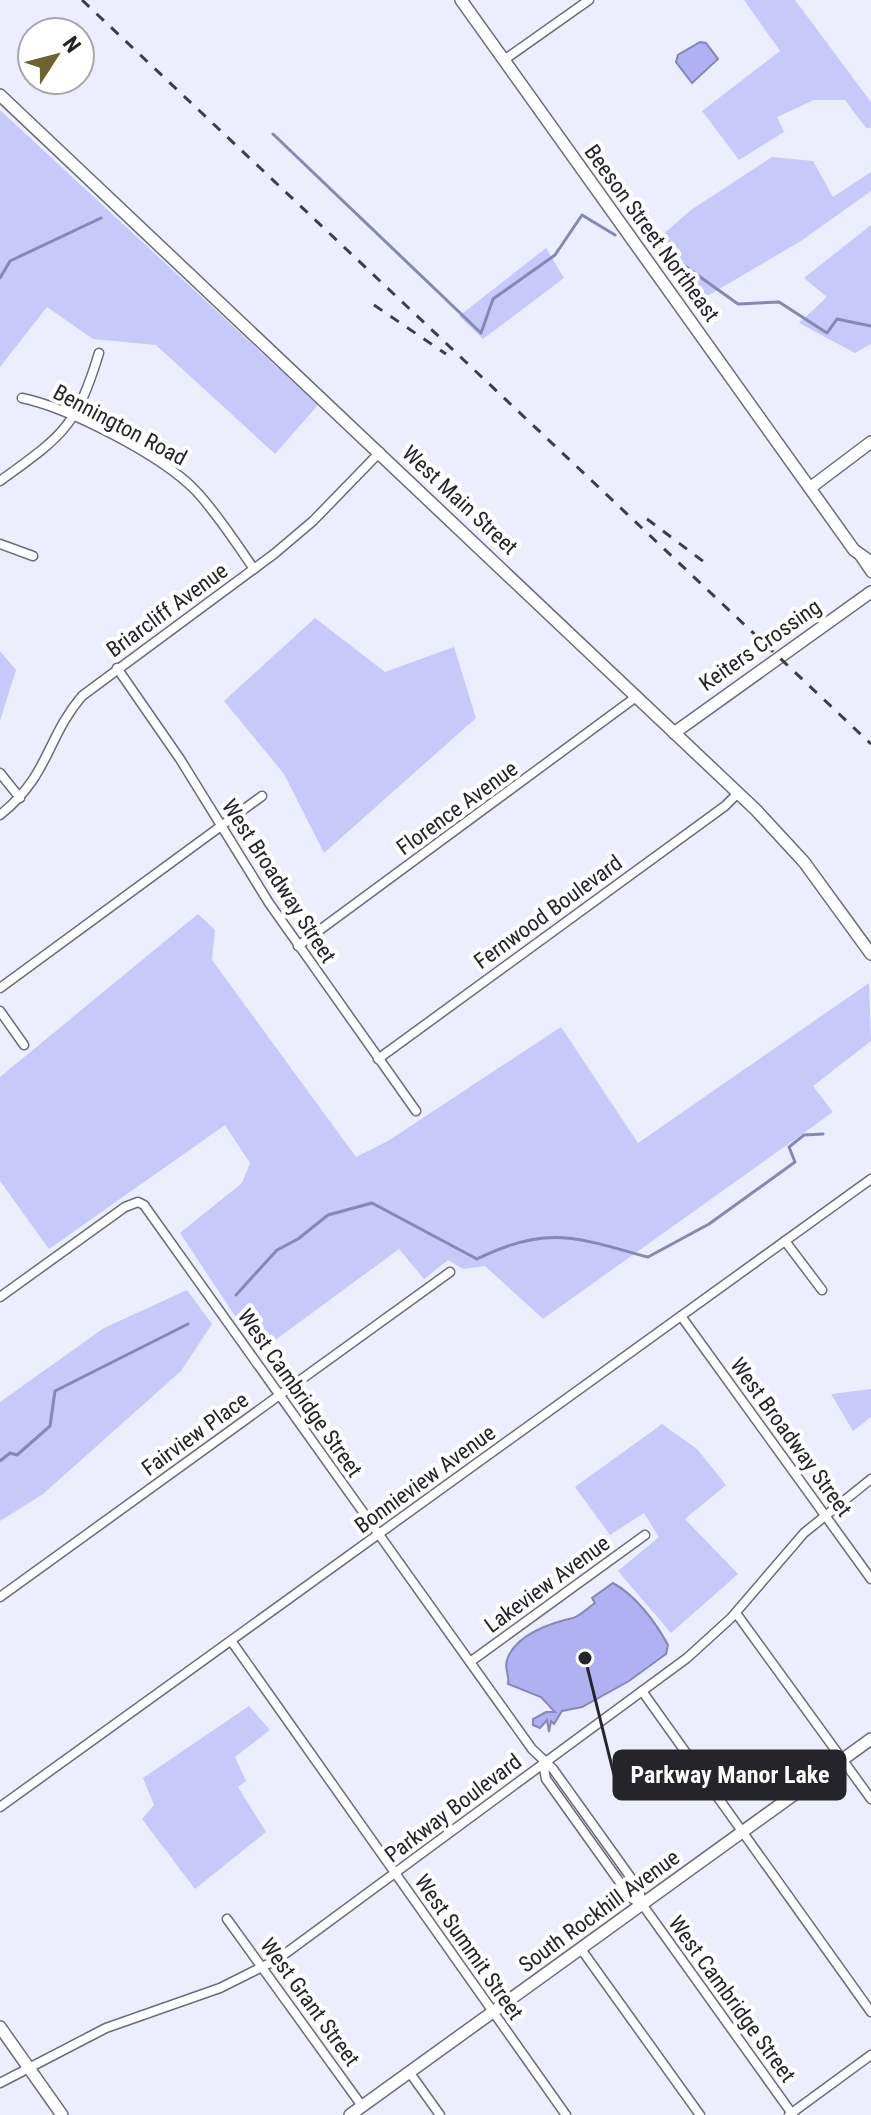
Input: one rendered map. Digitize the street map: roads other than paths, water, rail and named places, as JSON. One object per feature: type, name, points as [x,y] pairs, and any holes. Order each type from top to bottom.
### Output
[{"type":"street","name":"Beeson Street Northeast","points":[[461,0],[854,550],[871,562]]},
{"type":"street","points":[[504,60],[589,0]]},
{"type":"street","name":"West Main Street","points":[[0,95],[738,793],[795,851],[871,954]]},
{"type":"street","points":[[0,481],[55,439],[75,416],[86,397],[99,353]]},
{"type":"street","name":"Bennington Road","points":[[22,398],[75,416],[183,479],[215,514],[254,569]]},
{"type":"street","points":[[810,488],[871,442]]},
{"type":"street","name":"Briarcliff Avenue","points":[[0,815],[20,798],[42,769],[74,705],[117,668],[254,569],[313,521],[380,452]]},
{"type":"street","points":[[0,544],[33,556]]},
{"type":"street","points":[[854,550],[871,573]]},
{"type":"street","name":"Keiters Crossing","points":[[674,733],[871,592]]},
{"type":"street","name":"West Broadway Street","points":[[117,668],[180,759],[220,827],[298,946],[416,1111]]},
{"type":"street","name":"Florence Avenue","points":[[298,946],[636,697]]},
{"type":"street","points":[[0,773],[20,798]]},
{"type":"street","name":"Fernwood Boulevard","points":[[378,1059],[725,806],[738,793]]},
{"type":"street","points":[[0,988],[262,796]]},
{"type":"street","points":[[0,1011],[24,1045]]},
{"type":"street","name":"Bonnieview Avenue","points":[[0,1807],[871,1179]]},
{"type":"street","name":"West Cambridge Street","points":[[0,1297],[125,1207],[138,1202],[144,1205],[543,1763],[553,1769],[639,1889],[642,1904],[791,2114]]},
{"type":"street","points":[[785,1241],[822,1290]]},
{"type":"street","name":"Fairview Place","points":[[0,1597],[450,1272]]},
{"type":"street","name":"West Broadway Street","points":[[681,1316],[871,1579]]},
{"type":"street","name":"Parkway Boulevard","points":[[0,2083],[105,2029],[213,1990],[264,1967],[396,1874],[707,1642],[736,1613],[790,1547],[825,1514],[871,1479]]},
{"type":"street","name":"Lakeview Avenue","points":[[470,1662],[645,1535]]},
{"type":"street","points":[[736,1613],[871,1799]]},
{"type":"street","name":"West Summit Street","points":[[232,1642],[566,2115]]},
{"type":"street","points":[[642,1691],[871,2012]]},
{"type":"street","name":"South Rockhill Avenue","points":[[350,2115],[871,1739]]},
{"type":"street","name":"West Grant Street","points":[[227,1919],[362,2106]]},
{"type":"street","points":[[581,1949],[700,2115]]},
{"type":"street","points":[[0,2027],[62,2115]]},
{"type":"street","points":[[791,2114],[871,2055]]},
{"type":"street","points":[[410,2073],[440,2115]]},
{"type":"waterway","points":[[273,134],[481,333],[493,299],[555,255],[582,215],[615,235]]},
{"type":"waterway","points":[[0,278],[10,261],[101,218]]},
{"type":"waterway","points":[[654,251],[682,264],[738,304],[779,302],[827,333],[837,319],[871,326]]},
{"type":"waterway","points":[[236,1295],[277,1250],[298,1239],[328,1215],[372,1203],[477,1259],[524,1241],[544,1238],[581,1240],[648,1257],[709,1224],[795,1162],[789,1147],[804,1135],[823,1134]]},
{"type":"waterway","points":[[0,1461],[10,1453],[17,1455],[50,1426],[55,1391],[188,1324]]},
{"type":"railway","points":[[82,0],[871,744]]},
{"type":"railway","points":[[374,305],[446,354]]},
{"type":"railway","points":[[647,519],[704,562]]},
{"type":"place","name":"Parkway Manor Lake","points":[[585,1658]]}]
